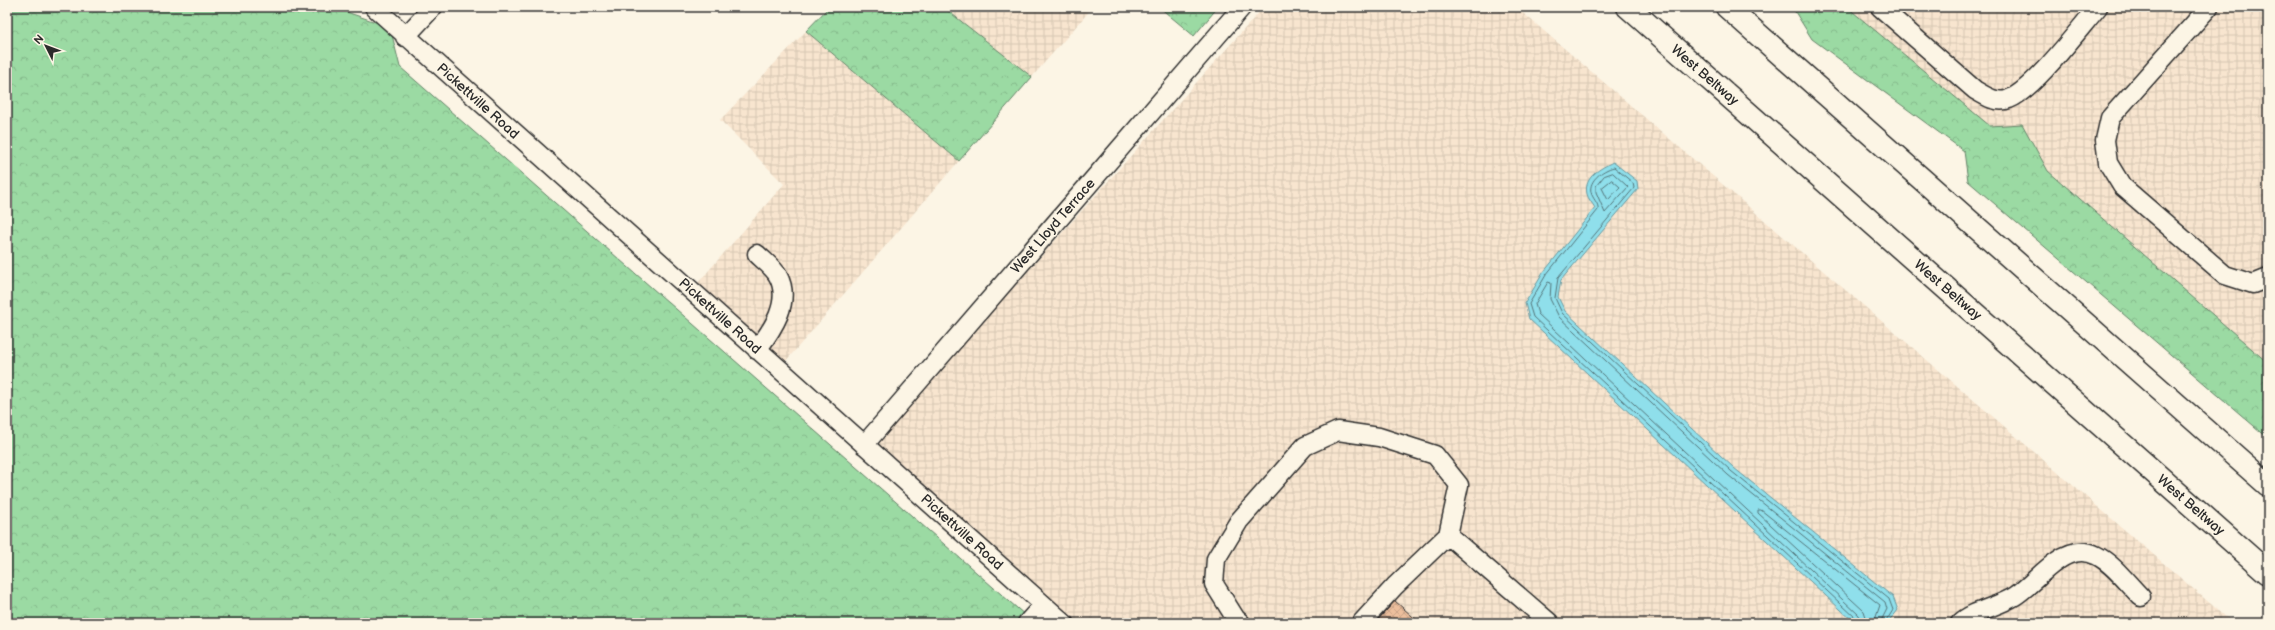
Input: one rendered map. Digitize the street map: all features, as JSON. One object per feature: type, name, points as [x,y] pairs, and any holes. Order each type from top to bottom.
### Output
[{"type":"highway","name":"West Beltway","points":[[1628,7],[2268,573]]},
{"type":"highway","points":[[1727,7],[2268,485]]},
{"type":"street","name":"Pickettville Road","points":[[374,7],[1064,623]]},
{"type":"street","points":[[406,37],[433,7]]},
{"type":"street","name":"West Lloyd Terrace","points":[[864,445],[1242,7]]},
{"type":"street","points":[[1880,7],[1975,90],[1990,100],[2008,100],[2026,89],[2098,7]]},
{"type":"street","points":[[2209,7],[2110,118],[2105,140],[2108,163],[2122,186],[2225,275],[2253,284],[2268,278]]},
{"type":"street","points":[[757,254],[778,275],[782,285],[783,300],[774,328],[757,350]]},
{"type":"street","points":[[1241,623],[1236,619],[1214,584],[1216,559],[1239,521],[1305,446],[1338,431],[1379,437],[1435,455],[1459,485],[1448,535],[1395,586],[1361,623]]},
{"type":"street","points":[[1448,535],[1550,623]]},
{"type":"street","points":[[1960,623],[1972,615],[1997,607],[2016,596],[2056,561],[2071,553],[2081,550],[2098,555],[2141,597]]},
{"type":"street","points":[[1027,623],[1043,605]]},
{"type":"shaded area","points":[[943,7],[1093,7],[1032,77]]},
{"type":"shaded area","points":[[1264,7],[1516,7],[2233,623],[1077,623],[875,442]]},
{"type":"shaded area","points":[[1847,7],[2268,7],[2268,363],[2048,171],[2022,125],[1990,126]]},
{"type":"shaded area","points":[[806,31],[959,161],[785,362],[697,284],[784,184],[720,120]]},
{"type":"green space","points":[[7,7],[332,7],[390,27],[400,67],[1034,623],[7,623]]},
{"type":"green space","points":[[829,7],[943,7],[1032,77],[959,161],[806,31]]},
{"type":"green space","points":[[1159,7],[1218,7],[1194,36]]},
{"type":"green space","points":[[1792,7],[1847,7],[1990,126],[2022,124],[2048,171],[2268,363],[2268,438],[1968,181],[1964,151],[1812,39]]},
{"type":"water","points":[[1613,162],[1637,181],[1638,189],[1561,280],[1558,297],[1565,311],[1734,468],[1893,597],[1898,610],[1888,623],[1855,623],[1529,319],[1525,303],[1543,273],[1595,208],[1588,198],[1586,188],[1590,178],[1598,170]]},
{"type":"building","points":[[1395,601],[1420,623],[1375,623]]}]
